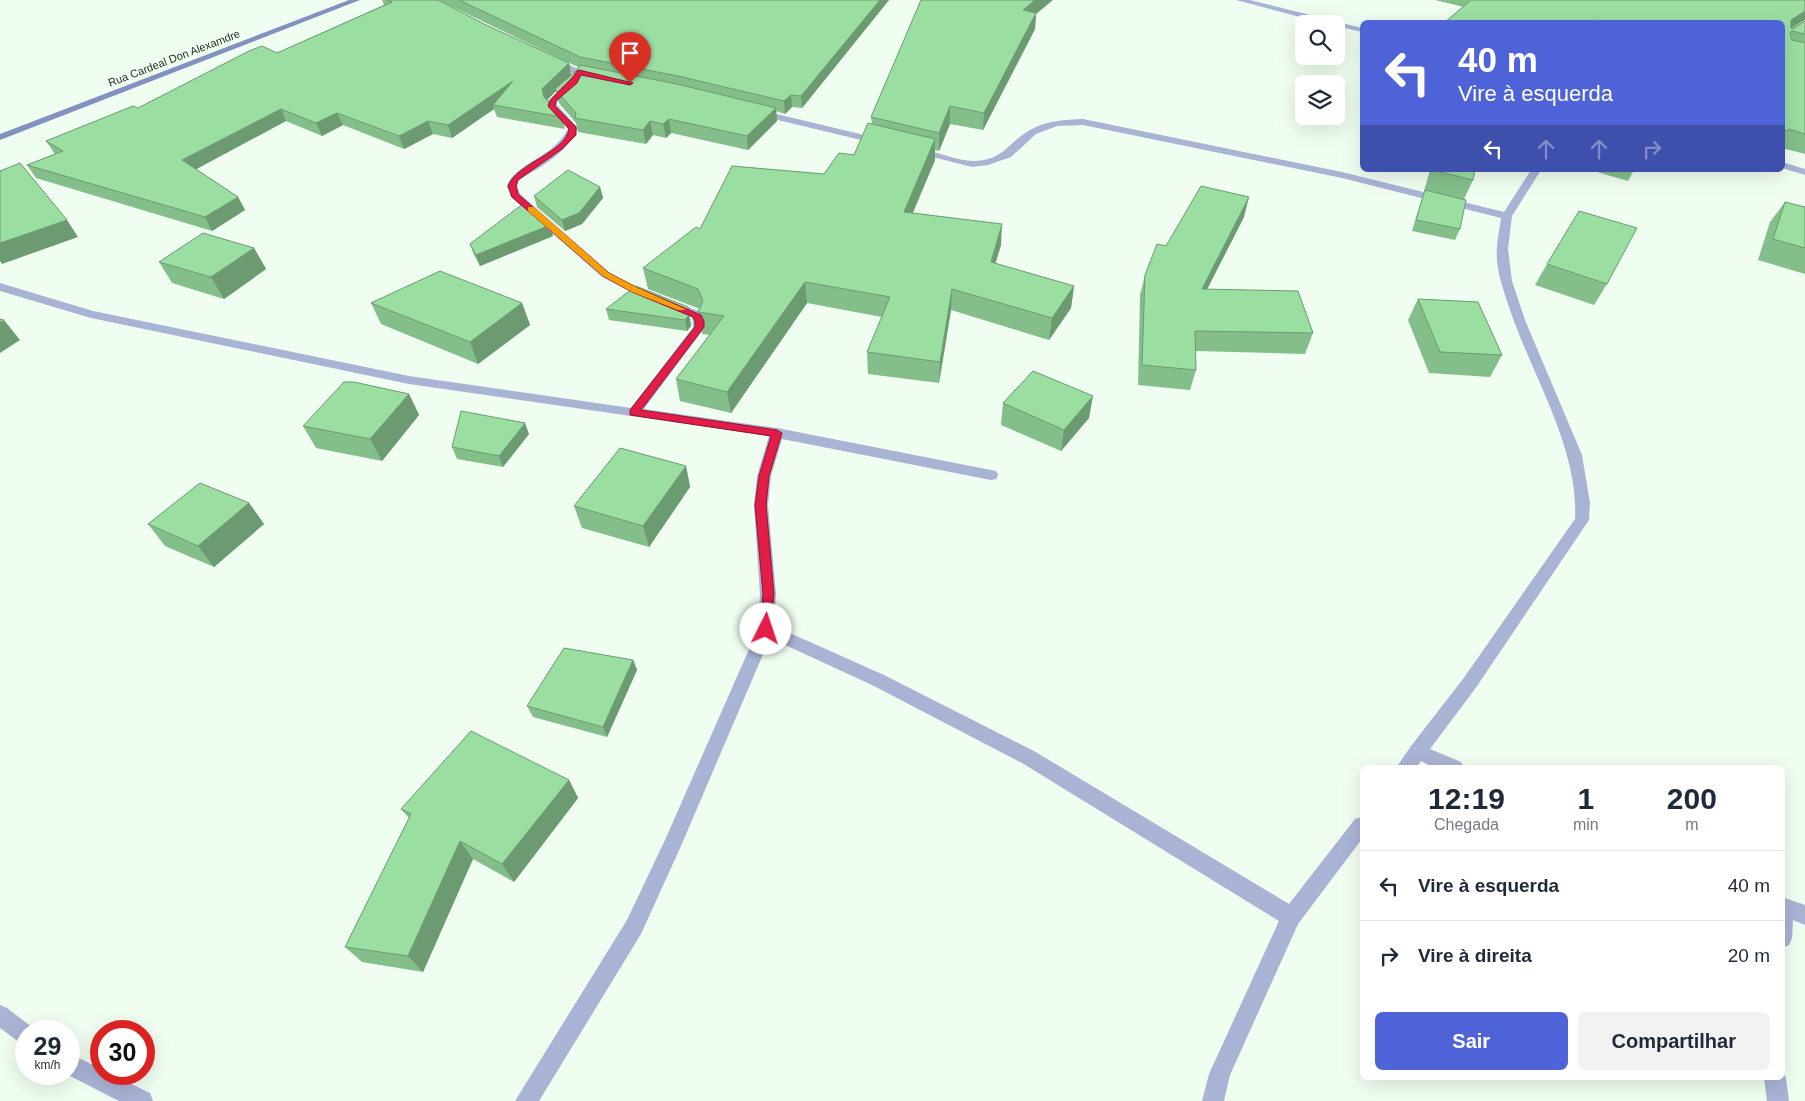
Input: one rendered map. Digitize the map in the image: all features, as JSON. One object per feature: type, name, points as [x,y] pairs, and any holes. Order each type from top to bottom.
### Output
[{"type":"main road","name":"Rua Cardeal Don Alexamdre","points":[[0,137],[356,0]]},
{"type":"street","points":[[1240,0],[1360,30]]},
{"type":"street","points":[[541,55],[579,72],[607,78]]},
{"type":"street","points":[[579,72],[575,81],[552,101],[552,106],[573,128],[572,135],[560,147],[514,179],[512,186],[515,195],[606,275],[635,290],[697,315],[700,321],[699,327],[634,412]]},
{"type":"street","points":[[748,110],[890,144]]},
{"type":"street","points":[[908,148],[972,164],[988,162],[1007,155],[1033,132],[1056,123],[1083,122],[1333,173],[1507,216]]},
{"type":"street","points":[[1785,166],[1805,172]]},
{"type":"street","points":[[1407,765],[1469,684],[1582,520],[1583,503],[1575,455],[1519,320],[1506,281],[1502,249],[1507,216],[1535,172]]},
{"type":"street","points":[[0,287],[91,314],[409,380],[777,433],[991,475]]},
{"type":"street","points":[[526,1101],[634,927],[676,837],[766,629],[768,594],[761,505],[764,476],[777,433]]},
{"type":"street","points":[[766,629],[878,680],[1028,757],[1291,917]]},
{"type":"street","points":[[1417,751],[1448,765]]},
{"type":"street","points":[[1213,1101],[1220,1074],[1291,917],[1360,828]]},
{"type":"street","points":[[1785,907],[1805,915]]},
{"type":"street","points":[[0,1015],[15,1027]]},
{"type":"street","points":[[80,1070],[142,1101]]},
{"type":"street","points":[[1775,1080],[1778,1101]]},
{"type":"building","points":[[388,0],[438,0],[484,24],[569,63],[542,89],[544,97],[562,117],[493,105],[513,81],[448,125],[428,121],[399,136],[337,113],[316,123],[281,109],[182,160],[238,197],[205,217],[27,165],[63,151],[46,141],[133,106],[138,108],[262,46],[277,53],[392,2]]},
{"type":"building","points":[[459,0],[880,0],[801,96],[791,95],[784,101],[678,76],[580,57]]},
{"type":"building","points":[[921,0],[1035,0],[1023,10],[1036,13],[984,113],[950,106],[939,133],[871,117]]},
{"type":"building","points":[[1471,0],[1805,0],[1805,11],[1791,20],[1791,28],[1793,29],[1805,21],[1805,34],[1792,31],[1790,33],[1792,40],[1805,43],[1805,134],[1789,129],[1785,130],[1785,20],[1447,20]]},
{"type":"building","points":[[580,65],[677,84],[776,108],[747,136],[669,119],[663,124],[650,121],[643,130],[575,118],[576,113],[555,89],[576,71]]},
{"type":"building","points":[[868,123],[935,139],[904,212],[1002,224],[991,262],[1074,286],[1052,318],[952,289],[940,362],[867,352],[890,297],[805,282],[727,392],[676,379],[724,316],[698,312],[703,301],[698,289],[643,268],[696,227],[700,229],[732,166],[824,174],[839,153],[854,155]]},
{"type":"building","points":[[20,163],[67,220],[0,243],[0,171]]},
{"type":"building","points":[[568,170],[600,187],[579,213],[562,220],[534,196]]},
{"type":"building","points":[[1440,172],[1475,172],[1473,180]]},
{"type":"building","points":[[1201,186],[1249,197],[1202,289],[1298,291],[1313,333],[1195,331],[1196,370],[1142,365],[1145,275],[1157,244],[1166,246]]},
{"type":"building","points":[[1425,190],[1466,200],[1460,229],[1416,220]]},
{"type":"building","points":[[1785,202],[1805,207],[1805,248],[1773,239]]},
{"type":"building","points":[[524,203],[550,225],[476,255],[470,244]]},
{"type":"building","points":[[1579,211],[1637,228],[1607,284],[1547,264]]},
{"type":"building","points":[[203,233],[254,248],[211,277],[159,262]]},
{"type":"building","points":[[440,271],[522,303],[470,342],[371,303]]},
{"type":"building","points":[[636,286],[688,307],[689,315],[685,320],[606,309]]},
{"type":"building","points":[[1418,299],[1478,302],[1502,355],[1440,352]]},
{"type":"building","points":[[1033,371],[1093,396],[1064,430],[1003,403]]},
{"type":"building","points":[[344,382],[354,382],[409,394],[370,439],[303,426]]},
{"type":"building","points":[[461,411],[525,423],[499,456],[452,447]]},
{"type":"building","points":[[620,448],[686,466],[643,526],[574,506]]},
{"type":"building","points":[[200,483],[249,503],[198,546],[148,524]]},
{"type":"building","points":[[564,648],[633,660],[603,727],[527,706]]},
{"type":"building","points":[[471,731],[569,780],[502,864],[460,841],[408,956],[345,947],[411,814],[401,809]]},
{"type":"slow traffic","points":[[531,209],[606,275],[635,290],[681,309]]},
{"type":"route","points":[[630,83],[579,72],[575,81],[552,101],[552,106],[573,128],[572,135],[560,147],[514,179],[512,186],[515,195],[606,275],[635,290],[697,315],[700,321],[699,327],[634,412],[777,433],[764,476],[761,505],[768,594],[766,629]]}]
